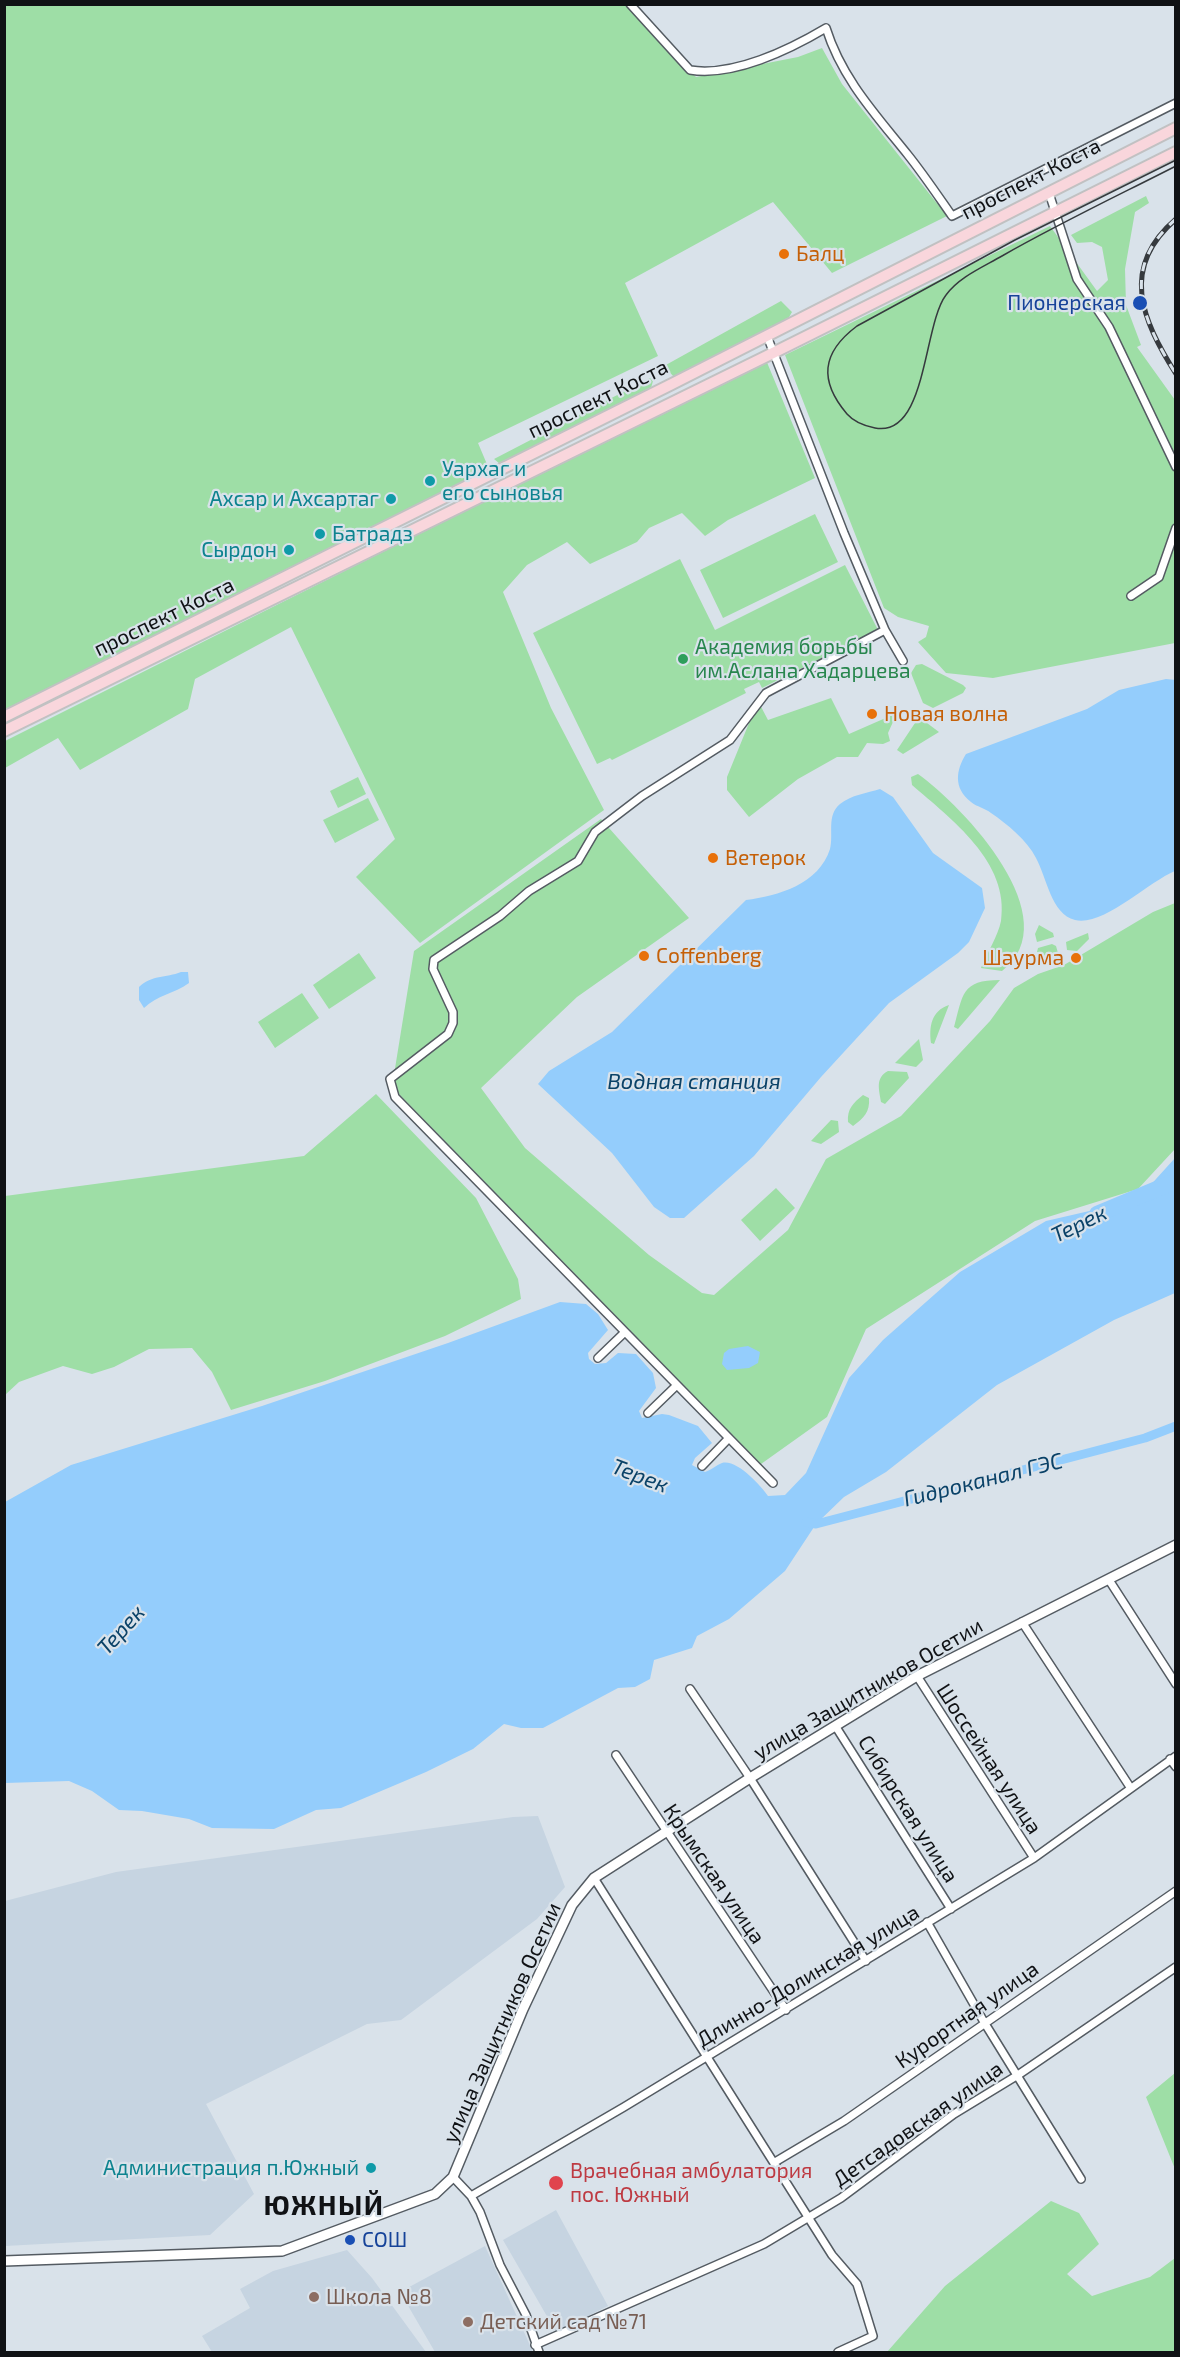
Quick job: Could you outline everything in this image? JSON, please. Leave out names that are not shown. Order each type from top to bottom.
[{"type":"main road","name":"проспект Коста","points":[[4,717],[1176,129]]},
{"type":"main road","name":"проспект Коста","points":[[4,732],[1176,152]]},
{"type":"street","points":[[630,4],[690,70],[708,73],[778,54],[826,28],[835,56],[862,99],[910,157],[952,216],[1176,103]]},
{"type":"street","points":[[1049,193],[1057,211],[1077,279],[1109,327],[1176,467]]},
{"type":"street","points":[[767,336],[885,630],[903,661]]},
{"type":"street","points":[[1131,596],[1159,577],[1176,528]]},
{"type":"street","points":[[773,1483],[395,1097],[390,1079],[448,1034],[453,1023],[453,1012],[433,969],[434,960],[500,916],[529,891],[578,861],[595,832],[642,796],[730,740],[766,693],[885,630]]},
{"type":"street","points":[[598,1358],[625,1332]]},
{"type":"street","points":[[648,1413],[677,1385]]},
{"type":"street","points":[[702,1466],[729,1438]]},
{"type":"street","name":"улица Защитников Осетии","points":[[4,2261],[282,2251],[435,2194],[453,2177],[523,2009],[572,1905],[594,1878],[750,1778],[917,1677],[1176,1545]]},
{"type":"street","points":[[1109,1580],[1176,1684]]},
{"type":"street","points":[[1022,1622],[1130,1787]]},
{"type":"street","name":"Шоссейная улица","points":[[917,1677],[1034,1858]]},
{"type":"street","points":[[690,1689],[750,1778],[866,1961]]},
{"type":"street","name":"Сибирская улица","points":[[836,1727],[951,1909]]},
{"type":"street","name":"Крымская улица","points":[[616,1755],[786,2010]]},
{"type":"street","points":[[1173,1758],[1176,1767]]},
{"type":"street","name":"Длинно-Долинская улица","points":[[471,2196],[786,2010],[1034,1858],[1173,1758]]},
{"type":"street","points":[[594,1878],[832,2255],[857,2284],[873,2336],[838,2352]]},
{"type":"street","name":"Курортная улица","points":[[775,2162],[844,2121],[1176,1890]]},
{"type":"street","points":[[927,1922],[984,2022],[1081,2179]]},
{"type":"street","name":"Детсадовская улица","points":[[537,2349],[764,2244],[841,2198],[954,2114],[1018,2075],[1176,1967]]},
{"type":"street","points":[[453,2177],[471,2196],[480,2212],[500,2265],[526,2315],[537,2349]]},
{"type":"shaded area","points":[[538,1816],[565,1887],[537,1919],[401,2020],[367,2024],[206,2104],[254,2194],[210,2235],[5,2246],[5,1901],[116,1872],[513,1817]]},
{"type":"shaded area","name":"Детский сад №71","points":[[556,2210],[608,2306],[556,2332],[503,2240]]},
{"type":"shaded area","name":"Детский сад №71","points":[[485,2246],[533,2352],[435,2352],[400,2292]]},
{"type":"shaded area","name":"Школа №8","points":[[347,2250],[372,2278],[426,2352],[212,2352],[202,2336],[250,2308],[240,2289],[273,2271]]},
{"type":"green space","points":[[5,5],[626,5],[696,77],[798,57],[822,48],[842,84],[947,216],[832,273],[773,202],[625,283],[658,356],[478,443],[489,469],[207,614],[5,713]]},
{"type":"green space","points":[[1146,196],[1149,203],[1135,212],[1125,269],[1126,305],[1141,345],[1137,347],[1175,400],[1175,643],[993,678],[946,673],[918,642],[926,637],[929,626],[898,617],[884,608],[785,355],[1050,226],[1097,291],[1108,280],[1102,247],[1092,242],[1077,243],[1071,235]]},
{"type":"green space","points":[[781,301],[792,312],[788,319],[674,377],[664,366]]},
{"type":"green space","points":[[766,360],[815,478],[728,520],[705,536],[682,513],[649,528],[637,542],[590,564],[567,542],[527,565],[503,592],[551,708],[604,810],[420,943],[356,877],[395,839],[291,627],[195,679],[188,709],[80,770],[58,738],[5,768],[5,741]]},
{"type":"green space","points":[[650,378],[653,381],[651,388],[500,464],[494,459]]},
{"type":"green space","points":[[815,514],[838,562],[723,618],[700,570]]},
{"type":"green space","name":"Академия борьбы им.Аслана Хадарцева","points":[[680,559],[715,630],[845,565],[878,630],[762,688],[759,682],[744,689],[746,693],[612,760],[610,758],[597,764],[533,633]]},
{"type":"green space","points":[[922,664],[963,685],[966,688],[963,693],[933,708],[923,703],[911,673],[916,665]]},
{"type":"green space","points":[[831,698],[849,734],[897,713],[888,733],[890,741],[883,744],[867,743],[858,757],[837,757],[798,779],[749,817],[727,790],[727,777],[758,701],[768,720]]},
{"type":"green space","points":[[919,717],[939,732],[903,754],[897,750]]},
{"type":"green space","points":[[918,774],[960,811],[983,837],[1003,865],[1017,895],[1024,923],[1020,949],[1002,971],[981,968],[1000,927],[1001,900],[996,880],[987,861],[960,827],[912,785],[911,777]]},
{"type":"green space","points":[[358,777],[366,794],[338,808],[330,791]]},
{"type":"green space","points":[[368,798],[379,820],[335,843],[323,820]]},
{"type":"green space","points":[[601,819],[689,918],[577,997],[481,1088],[525,1148],[649,1255],[702,1293],[714,1295],[788,1230],[826,1159],[901,1116],[990,1021],[1014,988],[1038,974],[1064,965],[1153,912],[1175,903],[1175,1149],[1138,1189],[1035,1221],[866,1329],[827,1417],[761,1464],[392,1087],[414,951]]},
{"type":"green space","points":[[1039,925],[1053,933],[1054,937],[1037,942],[1035,934]]},
{"type":"green space","points":[[1088,933],[1089,939],[1077,951],[1067,950],[1066,942]]},
{"type":"green space","points":[[1052,944],[1056,946],[1060,960],[1055,965],[1037,952],[1038,948]]},
{"type":"green space","points":[[359,953],[376,978],[329,1009],[313,985]]},
{"type":"green space","points":[[1000,980],[958,1029],[954,1027],[966,991],[978,983]]},
{"type":"green space","points":[[302,993],[319,1018],[275,1048],[258,1022]]},
{"type":"green space","points":[[949,1005],[934,1044],[931,1043],[932,1020],[938,1011]]},
{"type":"green space","points":[[919,1039],[923,1060],[916,1067],[895,1063]]},
{"type":"green space","points":[[888,1071],[907,1072],[909,1078],[885,1104],[881,1102],[879,1084],[881,1077]]},
{"type":"green space","points":[[376,1094],[476,1198],[518,1279],[521,1299],[445,1336],[325,1381],[231,1410],[212,1372],[192,1348],[149,1349],[114,1367],[92,1374],[63,1366],[19,1382],[5,1395],[5,1196],[304,1156]]},
{"type":"green space","points":[[863,1095],[869,1098],[867,1111],[853,1126],[848,1122],[849,1113]]},
{"type":"green space","points":[[831,1120],[838,1121],[839,1132],[821,1144],[811,1141]]},
{"type":"green space","points":[[776,1188],[795,1208],[760,1241],[741,1220]]},
{"type":"green space","points":[[1175,2073],[1175,2169],[1146,2097]]},
{"type":"green space","points":[[1051,2201],[1079,2213],[1099,2244],[1067,2274],[1092,2296],[1150,2277],[1175,2258],[1175,2352],[887,2352],[945,2286]]},
{"type":"water","points":[[1166,679],[1176,680],[1175,871],[1099,917],[1075,920],[1060,911],[1036,858],[1022,839],[997,817],[965,797],[958,779],[960,766],[966,754],[1087,709],[1119,690]]},
{"type":"water","name":"Водная станция","points":[[880,789],[893,797],[933,853],[982,888],[985,908],[969,942],[958,953],[889,1003],[821,1077],[754,1156],[684,1218],[670,1218],[654,1207],[612,1153],[538,1084],[549,1071],[612,1032],[746,900],[784,891],[796,886],[817,871],[825,861],[830,849],[832,820],[836,809],[849,798]]},
{"type":"water","points":[[188,972],[189,983],[154,1000],[144,1008],[139,1000],[139,987],[154,979]]},
{"type":"water","points":[[1175,1158],[1175,1293],[1114,1320],[997,1385],[886,1472],[844,1497],[816,1524],[785,1571],[729,1619],[697,1636],[692,1648],[654,1660],[650,1679],[635,1687],[618,1688],[543,1728],[521,1728],[504,1724],[473,1749],[426,1772],[341,1808],[316,1810],[274,1829],[212,1828],[189,1819],[142,1811],[119,1810],[92,1791],[69,1781],[5,1783],[5,1502],[71,1465],[262,1406],[448,1343],[560,1302],[586,1304],[598,1314],[608,1330],[588,1353],[589,1359],[595,1364],[606,1363],[618,1353],[636,1354],[653,1373],[656,1388],[639,1411],[642,1418],[669,1415],[698,1426],[712,1443],[695,1458],[692,1465],[705,1472],[722,1463],[735,1465],[748,1474],[768,1496],[785,1495],[806,1473],[849,1378],[883,1340],[960,1272],[1046,1221],[1137,1200]]},
{"type":"water","points":[[748,1346],[760,1352],[758,1363],[749,1368],[727,1370],[722,1364],[724,1353],[729,1349]]},
{"type":"waterway","name":"Терек","points":[[1097,1214],[1176,1181]]},
{"type":"waterway","name":"Гидроканал ГЭС","points":[[806,1522],[816,1524],[1145,1438],[1176,1426]]},
{"type":"tram line","points":[[1176,160],[1015,240],[857,326],[836,346],[828,368],[828,379],[838,402],[850,417],[860,423],[875,428],[892,426],[905,416],[914,398],[938,310],[951,289],[979,268],[1176,166]]},
{"type":"railway","points":[[1176,219],[1158,238],[1147,256],[1142,275],[1142,295],[1146,314],[1176,374]]},
{"type":"place","name":"Балц","points":[[784,254]]},
{"type":"place","name":"Пионерская","points":[[1140,303]]},
{"type":"place","name":"Уархаг и его сыновья","points":[[430,481]]},
{"type":"place","name":"Ахсар и Ахсартаг","points":[[391,499]]},
{"type":"place","name":"Батрадз","points":[[320,534]]},
{"type":"place","name":"Сырдон","points":[[289,550]]},
{"type":"place","name":"Академия борьбы им.Аслана Хадарцева","points":[[683,659]]},
{"type":"place","name":"Новая волна","points":[[872,714]]},
{"type":"place","name":"Ветерок","points":[[713,858]]},
{"type":"place","name":"Coffenberg","points":[[644,956]]},
{"type":"place","name":"Шаурма","points":[[1076,958]]},
{"type":"place","name":"Администрация п.Южный","points":[[371,2168]]},
{"type":"place","name":"Врачебная амбулатория пос. Южный","points":[[556,2183]]},
{"type":"place","name":"СОШ","points":[[350,2240]]},
{"type":"place","name":"Школа №8","points":[[314,2297]]},
{"type":"place","name":"Детский сад №71","points":[[468,2322]]},
{"type":"district","name":"ЮЖНЫЙ","points":[[324,2206]]}]
